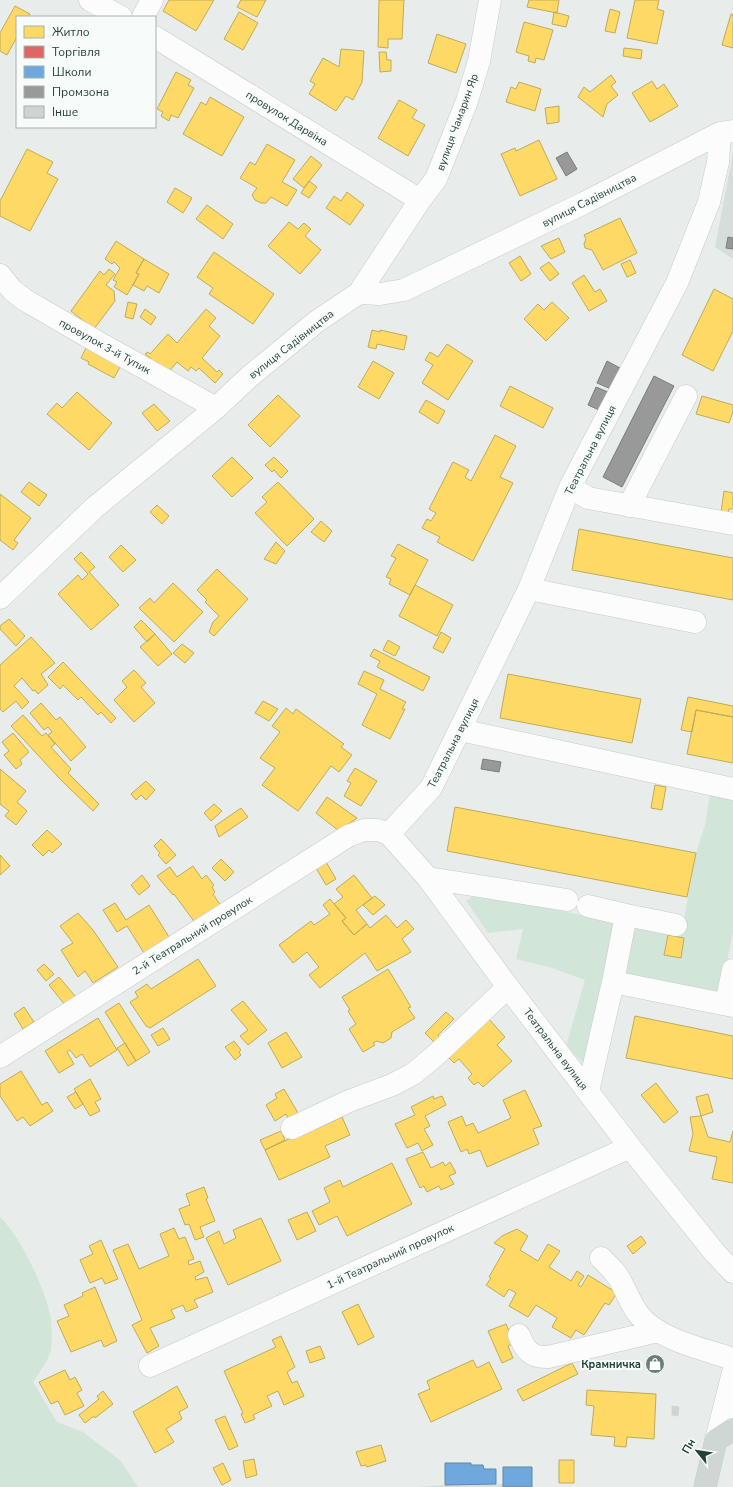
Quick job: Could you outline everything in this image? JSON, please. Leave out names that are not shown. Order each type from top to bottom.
[{"type":"main road","points":[[705,1487],[724,1434]]},
{"type":"street","points":[[90,0],[119,16]]},
{"type":"street","points":[[144,16],[152,0]]},
{"type":"street","name":"вулиця Чамарин Яр","points":[[359,293],[420,200],[436,179],[467,101],[479,61],[490,0]]},
{"type":"street","name":"провулок Дарвіна","points":[[156,38],[420,200]]},
{"type":"street","name":"вулиця Садівництва","points":[[0,598],[94,508],[216,408],[249,377],[316,322],[359,293],[380,294],[404,290],[727,132]]},
{"type":"street","name":"Театральна вулиця","points":[[727,132],[718,162],[709,202],[672,294],[570,486],[529,589],[431,788],[389,834],[428,878],[508,987],[630,1147],[733,1272]]},
{"type":"street","name":"провулок 3-й Тупик","points":[[0,275],[12,290],[24,300],[216,408]]},
{"type":"street","points":[[629,506],[686,396]]},
{"type":"street","points":[[570,486],[588,498],[733,524]]},
{"type":"street","points":[[529,589],[695,622]]},
{"type":"street","points":[[460,730],[733,789]]},
{"type":"street","name":"2-й Театральний провулок","points":[[0,1057],[348,836],[364,830],[378,830],[389,834]]},
{"type":"street","points":[[428,878],[567,900]]},
{"type":"street","points":[[588,906],[676,925]]},
{"type":"street","points":[[588,1091],[626,915]]},
{"type":"street","points":[[612,982],[730,1005],[733,970]]},
{"type":"street","points":[[292,1128],[349,1101],[392,1085],[413,1074],[436,1055],[508,987]]},
{"type":"street","name":"1-й Театральний провулок","points":[[150,1366],[630,1147]]},
{"type":"street","points":[[601,1258],[615,1273],[622,1283],[639,1316],[648,1324],[658,1331],[677,1340],[733,1359]]},
{"type":"street","points":[[519,1335],[527,1350],[531,1354],[539,1357],[548,1357],[658,1331]]},
{"type":"street","points":[[724,1434],[733,1373]]},
{"type":"shaded area","points":[[733,153],[733,259],[715,247]]},
{"type":"shaded area","points":[[503,1484],[503,1487],[417,1487],[445,1485]]},
{"type":"green space","points":[[710,794],[733,798],[733,932],[720,997],[619,978],[629,921],[682,930],[696,853],[705,825]]},
{"type":"green space","points":[[477,893],[619,923],[583,1063],[566,1046],[585,980],[549,967],[516,959],[523,929],[488,933],[466,901]]},
{"type":"green space","points":[[0,1217],[16,1237],[30,1262],[47,1302],[51,1317],[52,1332],[50,1354],[46,1363],[33,1382],[57,1422],[83,1432],[121,1461],[138,1487],[0,1487]]},
{"type":"building: Житло","points":[[169,0],[214,0],[196,31],[163,11]]},
{"type":"building: Житло","points":[[241,0],[266,0],[257,17],[237,7]]},
{"type":"building: Житло","points":[[379,0],[404,0],[402,39],[388,39],[388,48],[378,47]]},
{"type":"building: Житло","points":[[529,0],[559,0],[557,13],[527,7]]},
{"type":"building: Житло","points":[[635,0],[659,0],[657,9],[664,11],[657,44],[627,38]]},
{"type":"building: Житло","points":[[15,6],[30,14],[29,16],[16,16],[16,39],[7,55],[0,51],[0,33]]},
{"type":"building: Житло","points":[[610,9],[620,12],[615,33],[605,31]]},
{"type":"building: Житло","points":[[239,12],[258,23],[243,50],[224,39]]},
{"type":"building: Житло","points":[[554,12],[569,16],[566,27],[552,24]]},
{"type":"building: Житло","points":[[731,14],[733,14],[733,48],[722,45]]},
{"type":"building: Житло","points":[[524,22],[553,30],[544,60],[536,58],[535,63],[528,61],[529,56],[516,52]]},
{"type":"building: Житло","points":[[437,34],[466,44],[456,73],[428,63]]},
{"type":"building: Житло","points":[[624,48],[642,50],[641,59],[623,56]]},
{"type":"building: Житло","points":[[341,49],[364,51],[362,82],[353,100],[346,96],[336,111],[309,94],[315,84],[310,81],[323,58],[339,67]]},
{"type":"building: Житло","points":[[379,52],[386,52],[387,60],[391,60],[391,71],[380,72]]},
{"type":"building: Житло","points":[[176,72],[191,80],[188,85],[194,88],[178,118],[171,115],[169,121],[161,116],[163,112],[157,109]]},
{"type":"building: Житло","points":[[611,75],[616,82],[611,86],[618,95],[607,104],[603,117],[578,97],[584,87],[590,92]]},
{"type":"building: Житло","points":[[652,81],[657,89],[664,84],[678,106],[650,122],[632,93]]},
{"type":"building: Житло","points":[[519,82],[541,89],[535,111],[506,102],[511,87],[516,89]]},
{"type":"building: Житло","points":[[210,97],[244,117],[222,156],[183,134],[201,102],[206,105]]},
{"type":"building: Житло","points":[[399,100],[417,110],[412,118],[425,125],[408,156],[378,138]]},
{"type":"building: Житло","points":[[559,106],[559,122],[547,124],[545,108]]},
{"type":"building: Житло","points":[[539,140],[557,179],[520,196],[501,154],[515,148],[516,151]]},
{"type":"building: Житло","points":[[267,144],[295,160],[282,182],[297,190],[287,206],[271,197],[266,203],[261,203],[255,200],[252,195],[257,188],[240,178],[250,162],[255,165]]},
{"type":"building: Житло","points":[[27,149],[53,162],[47,173],[58,179],[30,231],[0,216],[0,201]]},
{"type":"building: Житло","points":[[311,156],[322,165],[304,188],[293,179]]},
{"type":"building: Житло","points":[[309,181],[317,187],[309,198],[301,193]]},
{"type":"building: Житло","points":[[175,188],[192,198],[183,213],[167,202]]},
{"type":"building: Житло","points":[[347,192],[364,205],[350,225],[326,208],[334,196],[341,201]]},
{"type":"building: Житло","points":[[207,205],[233,224],[223,239],[196,219]]},
{"type":"building: Житло","points":[[620,218],[637,253],[603,270],[592,250],[585,248],[584,244],[586,239],[584,235]]},
{"type":"building: Житло","points":[[289,222],[298,229],[304,223],[311,229],[305,236],[321,250],[300,274],[268,246]]},
{"type":"building: Житло","points":[[559,238],[565,252],[551,259],[541,246]]},
{"type":"building: Житло","points":[[116,241],[144,259],[136,273],[139,274],[127,295],[114,287],[117,282],[113,280],[120,268],[114,262],[112,264],[105,259]]},
{"type":"building: Житло","points":[[214,252],[274,294],[253,324],[209,294],[213,288],[197,277]]},
{"type":"building: Житло","points":[[520,256],[531,274],[521,281],[509,263]]},
{"type":"building: Житло","points":[[144,259],[169,274],[159,293],[147,286],[144,291],[133,285],[139,274],[136,273]]},
{"type":"building: Житло","points":[[630,260],[636,273],[627,277],[621,264]]},
{"type":"building: Житло","points":[[549,262],[559,274],[550,281],[540,268]]},
{"type":"building: Житло","points":[[109,269],[115,274],[106,285],[114,291],[115,301],[94,329],[71,311],[100,271],[104,275]]},
{"type":"building: Житло","points":[[584,275],[595,292],[600,289],[607,301],[589,311],[572,283]]},
{"type":"building: Житло","points":[[714,289],[733,299],[733,331],[713,371],[682,355]]},
{"type":"building: Житло","points":[[128,302],[137,304],[133,319],[125,317]]},
{"type":"building: Житло","points":[[552,302],[569,318],[546,341],[524,319],[538,304],[544,310]]},
{"type":"building: Житло","points":[[145,309],[156,317],[151,325],[140,317]]},
{"type":"building: Житло","points":[[206,309],[216,318],[209,326],[220,336],[202,358],[217,372],[219,370],[223,374],[215,383],[199,368],[196,371],[191,367],[188,371],[177,362],[168,373],[145,354],[148,352],[150,354],[168,334],[177,343]]},
{"type":"building: Житло","points":[[372,330],[380,332],[380,330],[407,336],[404,350],[377,344],[376,349],[368,347]]},
{"type":"building: Житло","points":[[447,344],[473,361],[448,400],[422,383],[433,365],[425,360],[430,352],[438,357]]},
{"type":"building: Житло","points":[[86,348],[121,365],[114,378],[88,364],[89,362],[81,358]]},
{"type":"building: Житло","points":[[373,361],[394,373],[379,399],[358,387]]},
{"type":"building: Житло","points":[[510,386],[553,408],[543,428],[500,406]]},
{"type":"building: Житло","points":[[77,392],[112,423],[89,450],[47,414],[57,403],[62,408]]},
{"type":"building: Житло","points":[[278,395],[300,416],[270,447],[248,425]]},
{"type":"building: Житло","points":[[702,396],[733,405],[733,412],[729,423],[696,414]]},
{"type":"building: Житло","points":[[426,400],[445,411],[438,424],[419,412]]},
{"type":"building: Житло","points":[[154,404],[170,421],[157,431],[142,413]]},
{"type":"building: Житло","points":[[495,435],[516,446],[500,477],[513,483],[473,561],[437,542],[440,537],[422,528],[427,519],[431,521],[436,513],[429,509],[453,462],[469,470],[465,477],[471,481]]},
{"type":"building: Житло","points":[[232,457],[253,478],[232,497],[212,476]]},
{"type":"building: Житло","points":[[274,457],[288,471],[281,478],[274,470],[272,472],[265,465]]},
{"type":"building: Житло","points":[[29,482],[47,495],[39,506],[21,492]]},
{"type":"building: Житло","points":[[278,482],[314,519],[287,546],[255,513],[267,502],[262,497]]},
{"type":"building: Житло","points":[[724,491],[733,493],[733,509],[729,509],[728,513],[721,512]]},
{"type":"building: Житло","points":[[0,494],[31,518],[14,540],[18,543],[13,550],[0,540]]},
{"type":"building: Житло","points":[[157,505],[169,516],[162,524],[150,512]]},
{"type":"building: Житло","points":[[321,521],[332,531],[324,542],[311,532]]},
{"type":"building: Житло","points":[[579,529],[733,558],[733,600],[572,570]]},
{"type":"building: Житло","points":[[276,542],[285,551],[276,564],[264,559]]},
{"type":"building: Житло","points":[[398,544],[428,560],[410,595],[389,584],[391,579],[386,577],[396,558],[391,556]]},
{"type":"building: Житло","points":[[121,545],[136,560],[123,572],[109,557]]},
{"type":"building: Житло","points":[[81,552],[95,567],[89,572],[119,605],[91,630],[58,594],[78,575],[82,580],[88,574],[74,559]]},
{"type":"building: Житло","points":[[217,569],[248,599],[214,636],[209,632],[213,622],[219,616],[205,602],[207,600],[197,590]]},
{"type":"building: Житло","points":[[173,583],[203,612],[174,642],[139,608],[150,598],[154,603]]},
{"type":"building: Житло","points":[[415,585],[453,605],[437,636],[399,616]]},
{"type":"building: Житло","points":[[9,619],[25,636],[16,646],[0,629],[0,626]]},
{"type":"building: Житло","points":[[141,620],[155,634],[147,642],[134,627]]},
{"type":"building: Житло","points":[[441,632],[451,638],[443,653],[433,648]]},
{"type":"building: Житло","points":[[155,634],[172,654],[158,666],[140,647]]},
{"type":"building: Житло","points":[[31,637],[55,663],[41,674],[48,685],[38,694],[35,690],[33,691],[22,678],[14,686],[29,702],[22,709],[16,701],[3,712],[0,709],[0,665]]},
{"type":"building: Житло","points":[[388,640],[400,647],[395,656],[383,650]]},
{"type":"building: Житло","points":[[182,644],[194,653],[185,663],[173,653]]},
{"type":"building: Житло","points":[[374,649],[430,677],[423,691],[377,667],[380,661],[370,656]]},
{"type":"building: Житло","points":[[63,662],[116,718],[111,723],[101,712],[98,715],[81,697],[78,700],[63,685],[60,689],[48,677]]},
{"type":"building: Житло","points":[[134,670],[146,683],[141,687],[155,703],[134,722],[114,700],[127,687],[122,681]]},
{"type":"building: Житло","points":[[364,671],[384,680],[380,689],[406,702],[402,709],[405,709],[390,739],[362,725],[377,694],[358,684]]},
{"type":"building: Житло","points":[[508,674],[641,699],[632,743],[500,718]]},
{"type":"building: Житло","points":[[688,697],[733,706],[733,717],[696,710],[692,732],[681,730]]},
{"type":"building: Житло","points":[[263,701],[278,709],[269,721],[255,713]]},
{"type":"building: Житло","points":[[41,703],[56,720],[60,717],[86,747],[71,761],[48,735],[52,732],[48,727],[44,730],[30,713]]},
{"type":"building: Житло","points":[[286,708],[293,714],[296,709],[344,744],[341,747],[352,755],[339,772],[331,766],[298,811],[262,785],[275,768],[260,758],[280,732],[272,726]]},
{"type":"building: Житло","points":[[696,710],[733,717],[733,763],[687,754]]},
{"type":"building: Житло","points":[[23,715],[42,736],[46,733],[55,744],[51,747],[71,769],[68,773],[99,804],[93,811],[61,780],[11,726]]},
{"type":"building: Житло","points":[[13,733],[29,752],[20,760],[22,764],[16,769],[4,755],[9,751],[2,742]]},
{"type":"building: Житло","points":[[355,768],[377,781],[361,806],[344,796],[351,783],[347,781]]},
{"type":"building: Житло","points":[[0,769],[26,791],[17,802],[27,811],[16,825],[5,816],[9,811],[0,804]]},
{"type":"building: Житло","points":[[146,781],[155,790],[146,800],[141,795],[136,800],[131,794]]},
{"type":"building: Житло","points":[[655,785],[666,787],[662,810],[651,808]]},
{"type":"building: Житло","points":[[327,797],[357,818],[339,831],[316,813]]},
{"type":"building: Житло","points":[[214,804],[222,811],[211,821],[204,813]]},
{"type":"building: Житло","points":[[455,807],[696,853],[687,897],[447,851]]},
{"type":"building: Житло","points":[[241,808],[248,817],[219,837],[215,826]]},
{"type":"building: Житло","points":[[47,830],[62,844],[52,853],[49,850],[43,856],[32,845]]},
{"type":"building: Житло","points":[[161,839],[176,855],[166,864],[158,855],[160,853],[154,846]]},
{"type":"building: Житло","points":[[0,855],[10,866],[0,875]]},
{"type":"building: Житло","points":[[221,859],[234,872],[225,881],[212,868]]},
{"type":"building: Житло","points":[[326,862],[336,879],[326,885],[316,868]]},
{"type":"building: Житло","points":[[193,866],[202,879],[206,875],[214,885],[212,887],[215,892],[213,894],[221,906],[196,924],[174,894],[173,895],[157,876],[170,867],[177,877]]},
{"type":"building: Житло","points":[[142,875],[150,886],[139,895],[131,885]]},
{"type":"building: Житло","points":[[354,875],[372,898],[356,910],[367,924],[354,935],[342,921],[346,918],[334,904],[343,897],[336,889]]},
{"type":"building: Житло","points":[[375,896],[385,905],[373,915],[363,905]]},
{"type":"building: Житло","points":[[330,899],[346,918],[342,921],[354,935],[367,924],[370,928],[386,915],[397,928],[406,920],[414,929],[402,939],[411,952],[377,971],[365,953],[320,988],[309,975],[319,967],[307,952],[293,963],[279,945],[311,921],[314,925],[330,914],[323,905]]},
{"type":"building: Житло","points":[[115,903],[126,920],[149,905],[169,937],[144,953],[127,926],[117,932],[103,910]]},
{"type":"building: Житло","points":[[78,913],[93,930],[118,967],[93,983],[85,971],[78,977],[61,950],[73,943],[60,926]]},
{"type":"building: Житло","points":[[668,935],[684,938],[681,958],[664,955]]},
{"type":"building: Житло","points":[[198,959],[216,986],[150,1028],[146,1026],[130,1002],[138,997],[135,992],[147,984],[151,989]]},
{"type":"building: Житло","points":[[44,964],[54,974],[46,981],[37,970]]},
{"type":"building: Житло","points":[[388,969],[411,1007],[408,1008],[415,1018],[392,1032],[391,1038],[383,1043],[377,1041],[373,1043],[375,1045],[363,1052],[349,1029],[356,1024],[342,997]]},
{"type":"building: Житло","points":[[59,977],[75,996],[65,1005],[49,985]]},
{"type":"building: Житло","points":[[243,1001],[267,1030],[248,1045],[240,1036],[248,1030],[231,1010]]},
{"type":"building: Житло","points":[[119,1003],[150,1052],[136,1061],[105,1012]]},
{"type":"building: Житло","points":[[24,1007],[34,1022],[23,1029],[14,1014]]},
{"type":"building: Житло","points":[[446,1012],[454,1019],[438,1035],[444,1041],[438,1046],[425,1033]]},
{"type":"building: Житло","points":[[635,1016],[733,1036],[733,1079],[626,1058]]},
{"type":"building: Житло","points":[[487,1017],[505,1037],[497,1045],[512,1061],[483,1087],[478,1082],[474,1085],[468,1078],[472,1074],[459,1059],[454,1063],[446,1055]]},
{"type":"building: Житло","points":[[98,1018],[117,1050],[90,1067],[82,1054],[76,1058],[70,1050],[67,1052],[74,1064],[59,1073],[45,1051]]},
{"type":"building: Житло","points":[[163,1028],[170,1039],[158,1046],[151,1035]]},
{"type":"building: Житло","points":[[286,1032],[302,1057],[282,1068],[268,1043]]},
{"type":"building: Житло","points":[[234,1041],[241,1050],[239,1052],[241,1055],[235,1060],[225,1047]]},
{"type":"building: Житло","points":[[125,1043],[136,1061],[128,1066],[117,1048]]},
{"type":"building: Житло","points":[[21,1071],[42,1105],[47,1102],[53,1111],[30,1126],[23,1117],[17,1121],[0,1096],[0,1084]]},
{"type":"building: Житло","points":[[90,1079],[101,1099],[95,1102],[100,1111],[90,1116],[74,1089]]},
{"type":"building: Житло","points":[[656,1083],[678,1112],[664,1123],[641,1095]]},
{"type":"building: Житло","points":[[284,1089],[298,1113],[288,1118],[286,1114],[275,1121],[266,1105],[277,1098],[275,1094]]},
{"type":"building: Житло","points":[[525,1090],[542,1126],[533,1129],[539,1144],[487,1167],[480,1150],[469,1154],[467,1149],[461,1152],[448,1122],[462,1116],[466,1126],[473,1123],[478,1133],[511,1118],[503,1100]]},
{"type":"building: Житло","points":[[76,1092],[83,1104],[75,1109],[67,1097]]},
{"type":"building: Житло","points":[[708,1094],[713,1112],[701,1116],[696,1097]]},
{"type":"building: Житло","points":[[433,1096],[434,1099],[442,1096],[446,1105],[425,1116],[430,1126],[424,1129],[433,1145],[422,1151],[418,1143],[407,1148],[395,1124],[415,1115],[411,1107]]},
{"type":"building: Житло","points":[[701,1116],[708,1137],[730,1142],[733,1131],[733,1183],[712,1179],[717,1157],[689,1151],[693,1134],[690,1117]]},
{"type":"building: Житло","points":[[342,1117],[350,1135],[325,1146],[330,1157],[279,1180],[265,1150],[315,1127],[316,1129]]},
{"type":"building: Житло","points":[[281,1131],[285,1140],[265,1150],[260,1140]]},
{"type":"building: Житло","points":[[423,1152],[431,1168],[443,1162],[445,1166],[450,1162],[456,1173],[449,1176],[454,1184],[441,1190],[439,1186],[427,1192],[424,1186],[420,1188],[406,1159]]},
{"type":"building: Житло","points":[[392,1163],[412,1204],[347,1236],[337,1216],[319,1225],[312,1211],[330,1202],[324,1188],[340,1180],[343,1187]]},
{"type":"building: Житло","points":[[204,1187],[208,1198],[206,1199],[215,1221],[200,1227],[204,1237],[195,1240],[189,1224],[185,1225],[179,1209],[190,1205],[186,1194]]},
{"type":"building: Житло","points":[[307,1212],[316,1231],[297,1240],[288,1220]]},
{"type":"building: Житло","points":[[261,1218],[281,1261],[228,1285],[206,1238],[219,1231],[224,1244],[236,1238],[233,1230]]},
{"type":"building: Житло","points":[[174,1228],[179,1239],[185,1237],[194,1259],[188,1261],[189,1265],[200,1261],[204,1272],[195,1277],[196,1280],[207,1277],[213,1292],[194,1300],[198,1307],[186,1312],[183,1305],[171,1310],[175,1318],[150,1328],[159,1346],[147,1353],[132,1325],[142,1320],[113,1250],[128,1244],[139,1269],[169,1256],[160,1234]]},
{"type":"building: Житло","points":[[517,1229],[528,1236],[520,1250],[538,1261],[548,1244],[560,1251],[549,1267],[571,1281],[577,1271],[584,1276],[578,1285],[581,1287],[588,1275],[617,1293],[609,1305],[605,1303],[584,1335],[576,1330],[571,1338],[552,1327],[557,1318],[536,1305],[528,1317],[509,1306],[516,1293],[509,1289],[504,1297],[486,1285],[505,1249],[494,1243],[502,1236]]},
{"type":"building: Житло","points":[[641,1236],[646,1243],[633,1254],[627,1246]]},
{"type":"building: Житло","points":[[101,1240],[118,1279],[105,1284],[102,1278],[90,1283],[80,1260],[93,1254],[89,1246]]},
{"type":"building: Житло","points":[[95,1287],[117,1341],[104,1347],[101,1340],[71,1352],[57,1321],[69,1316],[64,1305],[83,1296],[82,1293]]},
{"type":"building: Житло","points":[[358,1304],[374,1337],[358,1345],[342,1312]]},
{"type":"building: Житло","points":[[506,1324],[514,1343],[508,1346],[513,1358],[502,1363],[488,1331]]},
{"type":"building: Житло","points":[[281,1336],[295,1367],[287,1372],[292,1383],[297,1381],[304,1396],[284,1405],[278,1391],[267,1396],[272,1406],[253,1415],[255,1419],[245,1423],[241,1414],[243,1413],[224,1371],[276,1347],[272,1340]]},
{"type":"building: Житло","points":[[320,1346],[325,1358],[310,1363],[306,1351]]},
{"type":"building: Житло","points":[[473,1360],[477,1368],[489,1362],[502,1389],[431,1422],[418,1394],[430,1389],[427,1381]]},
{"type":"building: Житло","points":[[572,1363],[578,1374],[523,1401],[517,1390]]},
{"type":"building: Житло","points":[[65,1370],[70,1380],[75,1377],[82,1390],[77,1393],[84,1406],[65,1415],[58,1401],[51,1404],[39,1382]]},
{"type":"building: Житло","points":[[177,1386],[188,1407],[179,1412],[182,1419],[166,1429],[174,1442],[155,1453],[133,1412]]},
{"type":"building: Житло","points":[[587,1390],[656,1394],[654,1439],[627,1437],[626,1447],[614,1446],[615,1437],[591,1435],[594,1406],[586,1405]]},
{"type":"building: Житло","points":[[103,1391],[113,1404],[95,1418],[94,1416],[85,1423],[79,1415],[99,1399],[97,1396]]},
{"type":"building: Житло","points":[[225,1416],[238,1446],[229,1450],[215,1420]]},
{"type":"building: Житло","points":[[381,1445],[386,1461],[367,1467],[366,1465],[361,1466],[356,1452]]},
{"type":"building: Житло","points":[[254,1459],[257,1475],[246,1478],[243,1461]]},
{"type":"building: Житло","points":[[559,1460],[574,1460],[574,1483],[559,1483]]},
{"type":"building: Житло","points":[[223,1463],[231,1480],[222,1485],[213,1468]]},
{"type":"building: Торгівля","name":"Крамничка","points":[[654,1355],[662,1359],[656,1373],[648,1369]]},
{"type":"building: Школи","points":[[445,1463],[471,1463],[471,1465],[483,1465],[484,1469],[496,1469],[496,1484],[445,1485]]},
{"type":"building: Школи","points":[[503,1467],[532,1467],[532,1487],[503,1487]]},
{"type":"building: Промзона","points":[[567,152],[577,169],[566,176],[556,158]]},
{"type":"building: Промзона","points":[[728,237],[733,238],[733,249],[726,248]]},
{"type":"building: Промзона","points":[[607,361],[620,368],[611,389],[597,383]]},
{"type":"building: Промзона","points":[[654,376],[674,386],[622,487],[603,477]]},
{"type":"building: Промзона","points":[[596,387],[608,392],[599,410],[588,405]]},
{"type":"building: Промзона","points":[[483,759],[501,762],[499,772],[481,769]]},
{"type":"building: Інше","points":[[672,1406],[679,1407],[678,1416],[672,1415]]},
{"type":"place","name":"Крамничка","points":[[655,1364]]}]
